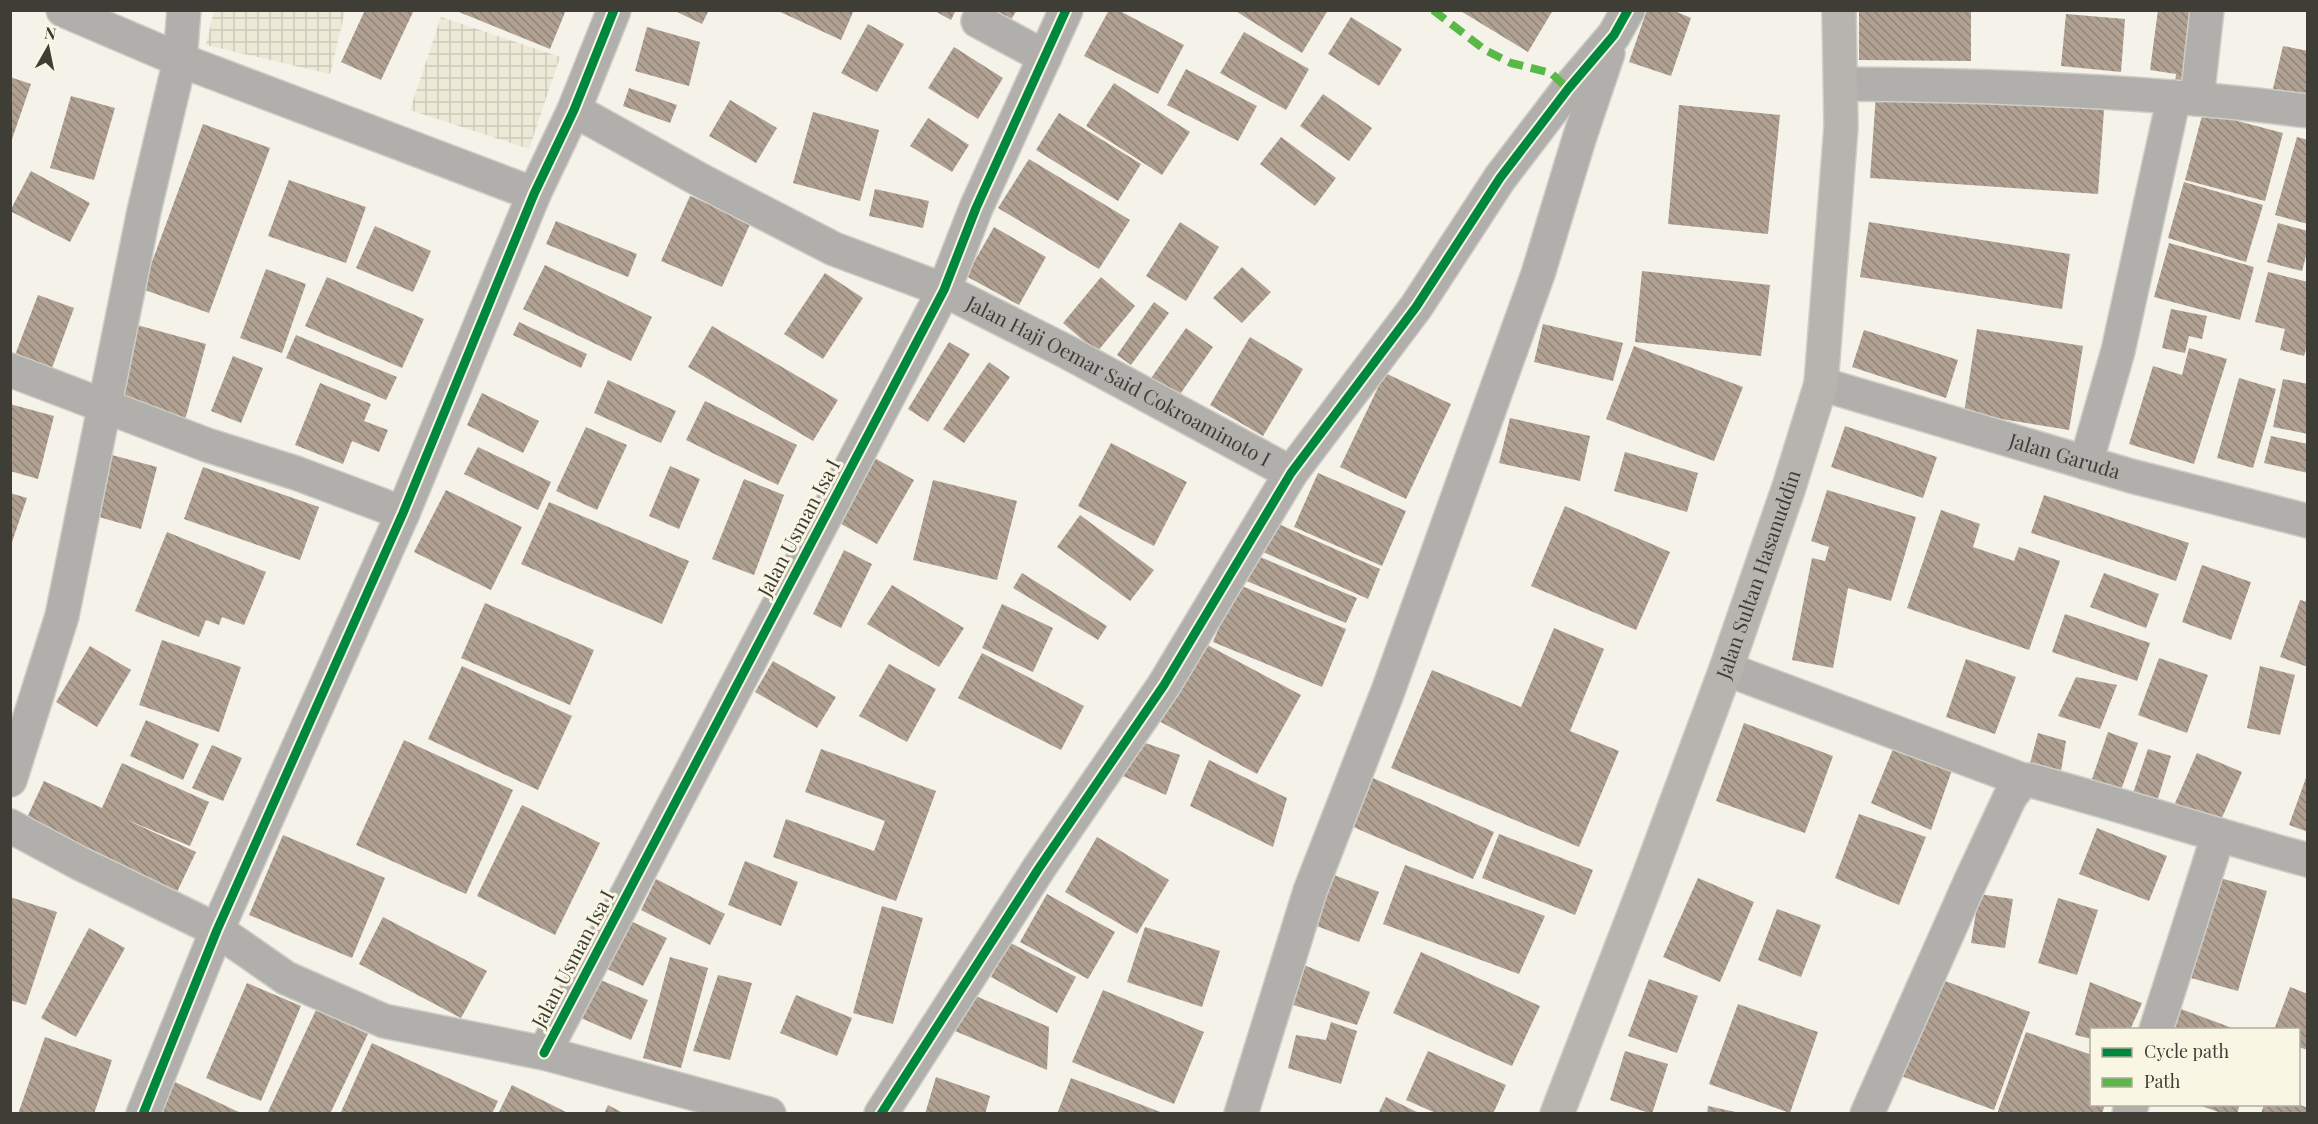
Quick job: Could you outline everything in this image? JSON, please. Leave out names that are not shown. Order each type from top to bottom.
[{"type":"highway","name":"Jalan Sultan Hasanuddin","points":[[1557,1113],[1726,669],[1785,498],[1821,384],[1841,127],[1839,10]]},
{"type":"street","points":[[63,10],[180,60],[534,194]]},
{"type":"street","points":[[10,780],[62,616],[144,211],[180,60],[184,10]]},
{"type":"street","points":[[143,1113],[217,930],[403,513],[534,194],[574,110],[614,10]]},
{"type":"street","name":"Jalan Usman Isa I","points":[[544,1053],[944,290],[976,208],[1066,10]]},
{"type":"street","points":[[2086,462],[2186,98],[2207,10]]},
{"type":"street","points":[[978,21],[1045,57]]},
{"type":"street","points":[[881,1113],[1039,868],[1164,685],[1291,473],[1416,307],[1500,178],[1621,23]]},
{"type":"street","points":[[1241,1113],[1310,891],[1388,691],[1530,296],[1579,139],[1621,23]]},
{"type":"street","points":[[1841,84],[1995,87],[2186,98],[2307,111]]},
{"type":"street","name":"Jalan Haji Oemar Said Cokroaminoto I","points":[[574,110],[702,181],[834,249],[944,290],[1067,352],[1291,473]]},
{"type":"street","points":[[10,370],[207,445],[296,473],[403,513]]},
{"type":"street","name":"Jalan Garuda","points":[[1821,384],[2086,462],[2307,520]]},
{"type":"street","points":[[1726,669],[2023,780],[2107,801],[2218,836],[2307,860]]},
{"type":"street","points":[[1867,1113],[1972,878],[2010,798],[2023,780]]},
{"type":"street","points":[[10,826],[79,863],[217,930],[286,978],[384,1021],[544,1053],[769,1113]]},
{"type":"street","points":[[2156,1028],[2218,836]]},
{"type":"shaded area","points":[[214,11],[345,11],[330,74],[206,45]]},
{"type":"shaded area","points":[[441,17],[560,57],[529,149],[410,110]]},
{"type":"building","points":[[365,10],[414,10],[381,80],[341,62]]},
{"type":"building","points":[[454,10],[566,10],[550,49]]},
{"type":"building","points":[[673,10],[709,10],[702,24]]},
{"type":"building","points":[[776,10],[854,10],[841,40]]},
{"type":"building","points":[[933,10],[956,10],[951,20]]},
{"type":"building","points":[[982,10],[1017,10],[1007,26]]},
{"type":"building","points":[[1109,10],[1118,10],[1184,45],[1158,94],[1084,56]]},
{"type":"building","points":[[1234,10],[1328,10],[1302,53]]},
{"type":"building","points":[[1459,10],[1553,10],[1528,52]]},
{"type":"building","points":[[1647,10],[1672,10],[1691,18],[1671,76],[1629,62]]},
{"type":"building","points":[[1859,10],[1971,10],[1971,61],[1859,60]]},
{"type":"building","points":[[2158,10],[2200,10],[2189,85],[2175,84],[2176,74],[2150,70]]},
{"type":"building","points":[[2066,14],[2125,19],[2121,72],[2061,66]]},
{"type":"building","points":[[1351,17],[1402,49],[1379,86],[1328,54]]},
{"type":"building","points":[[868,24],[904,44],[877,92],[841,73]]},
{"type":"building","points":[[647,27],[700,42],[689,86],[635,71]]},
{"type":"building","points":[[1244,32],[1309,69],[1286,110],[1220,73]]},
{"type":"building","points":[[2283,46],[2308,51],[2308,101],[2272,93]]},
{"type":"building","points":[[954,47],[1003,78],[978,119],[928,88]]},
{"type":"building","points":[[1186,69],[1257,106],[1238,141],[1167,105]]},
{"type":"building","points":[[10,77],[31,84],[11,142],[10,142]]},
{"type":"building","points":[[1114,83],[1190,132],[1162,175],[1086,126]]},
{"type":"building","points":[[629,88],[677,105],[670,123],[623,106]]},
{"type":"building","points":[[1323,94],[1372,128],[1349,161],[1300,126]]},
{"type":"building","points":[[1876,94],[2104,110],[2098,194],[1870,178]]},
{"type":"building","points":[[71,96],[115,108],[94,180],[50,168]]},
{"type":"building","points":[[730,100],[777,128],[756,163],[709,136]]},
{"type":"building","points":[[1679,105],[1780,115],[1768,234],[1668,224]]},
{"type":"building","points":[[813,112],[879,130],[860,201],[793,183]]},
{"type":"building","points":[[2203,112],[2283,133],[2265,201],[2185,180]]},
{"type":"building","points":[[1059,113],[1141,164],[1118,201],[1036,150]]},
{"type":"building","points":[[928,118],[969,145],[952,172],[910,146]]},
{"type":"building","points":[[203,124],[270,148],[209,313],[142,289]]},
{"type":"building","points":[[1281,137],[1336,178],[1315,206],[1260,164]]},
{"type":"building","points":[[2297,137],[2308,140],[2308,224],[2275,215]]},
{"type":"building","points":[[1029,159],[1130,220],[1099,269],[998,208]]},
{"type":"building","points":[[31,171],[90,203],[70,242],[10,211]]},
{"type":"building","points":[[289,180],[366,207],[346,263],[268,236]]},
{"type":"building","points":[[2184,182],[2263,205],[2246,262],[2168,238]]},
{"type":"building","points":[[875,189],[929,201],[923,228],[869,216]]},
{"type":"building","points":[[690,196],[751,222],[722,287],[661,261]]},
{"type":"building","points":[[556,221],[637,254],[628,277],[546,244]]},
{"type":"building","points":[[1180,222],[1219,247],[1186,301],[1146,276]]},
{"type":"building","points":[[1869,222],[2070,254],[2062,309],[1860,277]]},
{"type":"building","points":[[2278,223],[2308,231],[2308,249],[2302,271],[2267,262]]},
{"type":"building","points":[[375,226],[431,251],[413,292],[356,268]]},
{"type":"building","points":[[994,227],[1046,257],[1019,305],[966,276]]},
{"type":"building","points":[[2169,243],[2254,267],[2240,320],[2154,297]]},
{"type":"building","points":[[545,265],[652,317],[631,361],[523,309]]},
{"type":"building","points":[[1242,267],[1271,292],[1242,323],[1213,298]]},
{"type":"building","points":[[266,269],[306,284],[282,353],[240,338]]},
{"type":"building","points":[[1642,271],[1770,285],[1761,356],[1635,342]]},
{"type":"building","points":[[2268,272],[2308,282],[2308,342],[2304,356],[2280,350],[2285,329],[2255,322]]},
{"type":"building","points":[[825,273],[863,298],[823,359],[784,334]]},
{"type":"building","points":[[327,277],[424,319],[402,368],[305,326]]},
{"type":"building","points":[[1101,277],[1135,306],[1097,352],[1063,323]]},
{"type":"building","points":[[38,295],[74,308],[52,368],[15,355]]},
{"type":"building","points":[[1154,302],[1169,313],[1131,365],[1117,355]]},
{"type":"building","points":[[2171,309],[2207,316],[2202,339],[2189,336],[2185,353],[2162,348]]},
{"type":"building","points":[[519,322],[587,354],[581,368],[513,335]]},
{"type":"building","points":[[1543,324],[1623,343],[1613,381],[1534,362]]},
{"type":"building","points":[[137,325],[206,344],[185,420],[116,400]]},
{"type":"building","points":[[712,326],[838,400],[813,441],[688,367]]},
{"type":"building","points":[[1186,328],[1213,347],[1176,400],[1149,381]]},
{"type":"building","points":[[1977,329],[2083,346],[2069,430],[1964,413]]},
{"type":"building","points":[[1864,330],[1958,360],[1946,398],[1852,367]]},
{"type":"building","points":[[296,335],[397,377],[386,400],[286,358]]},
{"type":"building","points":[[1250,337],[1303,369],[1263,436],[1210,405]]},
{"type":"building","points":[[949,342],[970,354],[928,422],[908,409]]},
{"type":"building","points":[[1634,346],[1743,387],[1714,461],[1606,419]]},
{"type":"building","points":[[2189,348],[2227,359],[2194,464],[2129,444],[2153,366],[2182,375]]},
{"type":"building","points":[[233,356],[263,368],[241,423],[211,411]]},
{"type":"building","points":[[989,362],[1010,377],[964,443],[943,429]]},
{"type":"building","points":[[1385,373],[1451,404],[1406,499],[1340,467]]},
{"type":"building","points":[[2239,378],[2276,389],[2253,468],[2217,458]]},
{"type":"building","points":[[2283,379],[2308,384],[2308,434],[2273,427]]},
{"type":"building","points":[[608,380],[676,411],[661,443],[594,413]]},
{"type":"building","points":[[320,383],[371,404],[364,421],[388,430],[379,452],[352,441],[343,464],[295,445]]},
{"type":"building","points":[[482,393],[539,421],[523,453],[467,425]]},
{"type":"building","points":[[705,401],[797,445],[778,485],[686,440]]},
{"type":"building","points":[[10,404],[54,416],[38,479],[10,471]]},
{"type":"building","points":[[1510,418],[1590,436],[1580,481],[1499,463]]},
{"type":"building","points":[[1845,426],[1937,457],[1923,498],[1831,467]]},
{"type":"building","points":[[586,427],[627,445],[597,510],[556,491]]},
{"type":"building","points":[[2271,436],[2308,444],[2308,473],[2264,463]]},
{"type":"building","points":[[1111,443],[1187,482],[1154,546],[1078,506]]},
{"type":"building","points":[[478,447],[551,482],[538,510],[464,474]]},
{"type":"building","points":[[1625,452],[1698,473],[1687,512],[1614,491]]},
{"type":"building","points":[[108,454],[157,467],[141,529],[92,515]]},
{"type":"building","points":[[871,456],[914,480],[877,544],[834,520]]},
{"type":"building","points":[[670,466],[700,479],[679,529],[649,516]]},
{"type":"building","points":[[203,467],[319,507],[300,560],[184,519]]},
{"type":"building","points":[[1318,473],[1406,511],[1382,566],[1294,527]]},
{"type":"building","points":[[744,479],[784,495],[754,575],[712,559]]},
{"type":"building","points":[[933,480],[1017,501],[997,580],[913,560]]},
{"type":"building","points":[[446,490],[522,527],[491,590],[414,552]]},
{"type":"building","points":[[1827,490],[1916,517],[1891,601],[1848,588],[1833,668],[1792,660],[1812,558],[1825,561],[1829,547],[1811,541]]},
{"type":"building","points":[[10,493],[27,498],[11,545],[10,545]]},
{"type":"building","points":[[2044,495],[2189,543],[2176,581],[2031,533]]},
{"type":"building","points":[[549,502],[689,561],[662,624],[521,564]]},
{"type":"building","points":[[1565,506],[1670,552],[1636,630],[1531,586]]},
{"type":"building","points":[[1941,510],[1980,524],[1973,547],[2014,561],[2019,547],[2060,561],[2029,650],[1907,608]]},
{"type":"building","points":[[1080,515],[1154,570],[1130,601],[1057,547]]},
{"type":"building","points":[[1274,522],[1380,569],[1368,599],[1261,551]]},
{"type":"building","points":[[167,532],[266,572],[244,625],[222,617],[219,625],[206,620],[199,637],[135,611]]},
{"type":"building","points":[[844,550],[872,564],[841,628],[813,614]]},
{"type":"building","points":[[1253,554],[1357,598],[1346,623],[1242,579]]},
{"type":"building","points":[[2202,565],[2251,582],[2231,640],[2182,622]]},
{"type":"building","points":[[1022,573],[1107,626],[1098,640],[1013,588]]},
{"type":"building","points":[[2104,573],[2159,594],[2146,628],[2090,607]]},
{"type":"building","points":[[1237,584],[1346,629],[1322,687],[1213,642]]},
{"type":"building","points":[[892,585],[964,628],[939,667],[867,624]]},
{"type":"building","points":[[2300,600],[2308,602],[2308,667],[2280,657]]},
{"type":"building","points":[[485,603],[594,650],[570,705],[461,658]]},
{"type":"building","points":[[1002,604],[1053,628],[1033,672],[982,648]]},
{"type":"building","points":[[2065,614],[2150,643],[2137,681],[2052,652]]},
{"type":"building","points":[[1554,628],[1604,649],[1570,731],[1619,751],[1579,847],[1391,768],[1432,670],[1521,707]]},
{"type":"building","points":[[162,640],[241,667],[219,732],[139,705]]},
{"type":"building","points":[[1200,641],[1301,695],[1257,774],[1157,720]]},
{"type":"building","points":[[90,646],[131,670],[97,727],[56,702]]},
{"type":"building","points":[[982,653],[1084,706],[1061,750],[958,698]]},
{"type":"building","points":[[2159,658],[2208,675],[2187,733],[2138,715]]},
{"type":"building","points":[[1966,659],[2016,677],[1995,734],[1946,717]]},
{"type":"building","points":[[773,661],[836,697],[817,728],[755,692]]},
{"type":"building","points":[[889,664],[936,689],[907,742],[859,716]]},
{"type":"building","points":[[462,666],[572,716],[538,790],[428,739]]},
{"type":"building","points":[[2260,666],[2295,675],[2280,735],[2247,728]]},
{"type":"building","points":[[2076,677],[2117,685],[2100,729],[2058,716]]},
{"type":"building","points":[[146,720],[199,744],[183,780],[130,756]]},
{"type":"building","points":[[1744,723],[1833,756],[1805,833],[1716,801]]},
{"type":"building","points":[[2108,732],[2138,743],[2121,790],[2092,779]]},
{"type":"building","points":[[2038,733],[2066,741],[2060,777],[2028,771]]},
{"type":"building","points":[[1134,739],[1180,755],[1166,795],[1116,773]]},
{"type":"building","points":[[404,740],[513,790],[466,894],[356,845]]},
{"type":"building","points":[[212,745],[242,758],[223,801],[192,788]]},
{"type":"building","points":[[821,749],[936,791],[896,901],[773,857],[786,819],[874,851],[885,821],[805,792]]},
{"type":"building","points":[[1893,749],[1952,770],[1931,830],[1871,803]]},
{"type":"building","points":[[2148,749],[2171,756],[2155,808],[2130,802]]},
{"type":"building","points":[[2197,753],[2242,772],[2217,829],[2172,810]]},
{"type":"building","points":[[1209,760],[1287,798],[1273,847],[1190,806]]},
{"type":"building","points":[[122,763],[209,802],[190,846],[125,819],[196,852],[176,894],[24,824],[44,781],[102,808]]},
{"type":"building","points":[[2308,775],[2308,832],[2289,825]]},
{"type":"building","points":[[1373,778],[1494,832],[1473,879],[1351,826]]},
{"type":"building","points":[[522,805],[600,843],[555,935],[477,896]]},
{"type":"building","points":[[1859,814],[1926,837],[1899,905],[1835,878]]},
{"type":"building","points":[[2097,828],[2167,856],[2149,901],[2079,874]]},
{"type":"building","points":[[1499,834],[1593,870],[1575,915],[1482,878]]},
{"type":"building","points":[[283,835],[385,878],[352,958],[249,915]]},
{"type":"building","points":[[1097,837],[1169,880],[1137,934],[1065,892]]},
{"type":"building","points":[[745,861],[798,882],[781,926],[728,905]]},
{"type":"building","points":[[1405,865],[1545,916],[1519,974],[1383,924]]},
{"type":"building","points":[[1334,875],[1379,892],[1359,942],[1314,925]]},
{"type":"building","points":[[1698,878],[1754,902],[1720,982],[1663,957]]},
{"type":"building","points":[[2220,878],[2267,891],[2238,991],[2191,978]]},
{"type":"building","points":[[656,879],[725,914],[710,945],[641,910]]},
{"type":"building","points":[[1047,894],[1115,932],[1088,979],[1020,942]]},
{"type":"building","points":[[1979,894],[2013,899],[2005,948],[1971,943]]},
{"type":"building","points":[[10,897],[57,912],[26,1005],[10,1000]]},
{"type":"building","points":[[2058,898],[2098,910],[2077,975],[2038,963]]},
{"type":"building","points":[[882,906],[923,918],[893,1024],[853,1013]]},
{"type":"building","points":[[1777,909],[1821,925],[1801,977],[1758,960]]},
{"type":"building","points":[[383,917],[487,971],[461,1018],[359,964]]},
{"type":"building","points":[[622,917],[667,938],[643,986],[599,965]]},
{"type":"building","points":[[1145,927],[1220,951],[1202,1007],[1127,982]]},
{"type":"building","points":[[89,928],[125,948],[76,1037],[41,1018]]},
{"type":"building","points":[[1009,942],[1076,977],[1057,1013],[991,977]]},
{"type":"building","points":[[1421,952],[1540,1006],[1512,1066],[1393,1013]]},
{"type":"building","points":[[670,957],[708,968],[681,1068],[643,1058]]},
{"type":"building","points":[[1304,965],[1370,992],[1357,1025],[1290,1004]]},
{"type":"building","points":[[718,975],[752,983],[730,1060],[693,1051]]},
{"type":"building","points":[[591,976],[648,1000],[631,1040],[574,1015]]},
{"type":"building","points":[[1937,978],[2030,1012],[1994,1110],[1901,1076]]},
{"type":"building","points":[[1649,979],[1698,996],[1677,1053],[1628,1036]]},
{"type":"building","points":[[2090,982],[2142,1003],[2131,1028],[2090,1028],[2090,1039],[2075,1035]]},
{"type":"building","points":[[247,983],[301,1006],[261,1101],[206,1078]]},
{"type":"building","points":[[2290,987],[2308,994],[2308,1050],[2300,1048],[2300,1028],[2275,1028]]},
{"type":"building","points":[[1103,990],[1204,1032],[1174,1104],[1072,1062]]},
{"type":"building","points":[[971,994],[1049,1027],[1047,1070],[955,1031]]},
{"type":"building","points":[[796,995],[852,1018],[837,1056],[780,1033]]},
{"type":"building","points":[[1738,1004],[1818,1032],[1790,1113],[1709,1084]]},
{"type":"building","points":[[2181,1009],[2232,1028],[2175,1028]]},
{"type":"building","points":[[316,1010],[368,1034],[330,1114],[267,1114]]},
{"type":"building","points":[[1331,1022],[1357,1031],[1341,1084],[1288,1068],[1296,1035],[1326,1040]]},
{"type":"building","points":[[2026,1032],[2090,1054],[2090,1106],[2104,1106],[2102,1114],[1997,1114]]},
{"type":"building","points":[[45,1037],[112,1060],[94,1114],[18,1114]]},
{"type":"building","points":[[372,1043],[498,1101],[492,1114],[340,1114]]},
{"type":"building","points":[[1428,1051],[1506,1085],[1493,1114],[1438,1114],[1406,1100]]},
{"type":"building","points":[[1625,1051],[1668,1064],[1652,1114],[1610,1100]]},
{"type":"building","points":[[936,1077],[990,1096],[985,1114],[925,1114]]},
{"type":"building","points":[[1071,1078],[1163,1113],[1163,1114],[1057,1114]]},
{"type":"building","points":[[175,1082],[243,1114],[160,1114]]},
{"type":"building","points":[[512,1085],[570,1114],[498,1114]]},
{"type":"building","points":[[1386,1097],[1421,1114],[1378,1114]]},
{"type":"building","points":[[608,1105],[625,1114],[604,1114]]},
{"type":"building","points":[[2300,1105],[2308,1108],[2308,1114],[2261,1114],[2263,1106]]},
{"type":"building","points":[[1708,1106],[1740,1113],[1740,1114],[1707,1114]]},
{"type":"building","points":[[2202,1106],[2239,1106],[2237,1114],[2224,1114]]},
{"type":"marked path","points":[[1433,10],[1485,50],[1511,63],[1551,73],[1568,89]]},
{"type":"cycle path","points":[[143,1114],[217,930],[403,513],[534,194],[574,110],[614,10]]},
{"type":"cycle path","points":[[544,1053],[944,290],[976,208],[1066,10]]},
{"type":"cycle path","points":[[881,1114],[1039,868],[1164,685],[1291,473],[1416,307],[1500,178],[1568,89],[1614,35],[1628,10]]}]
